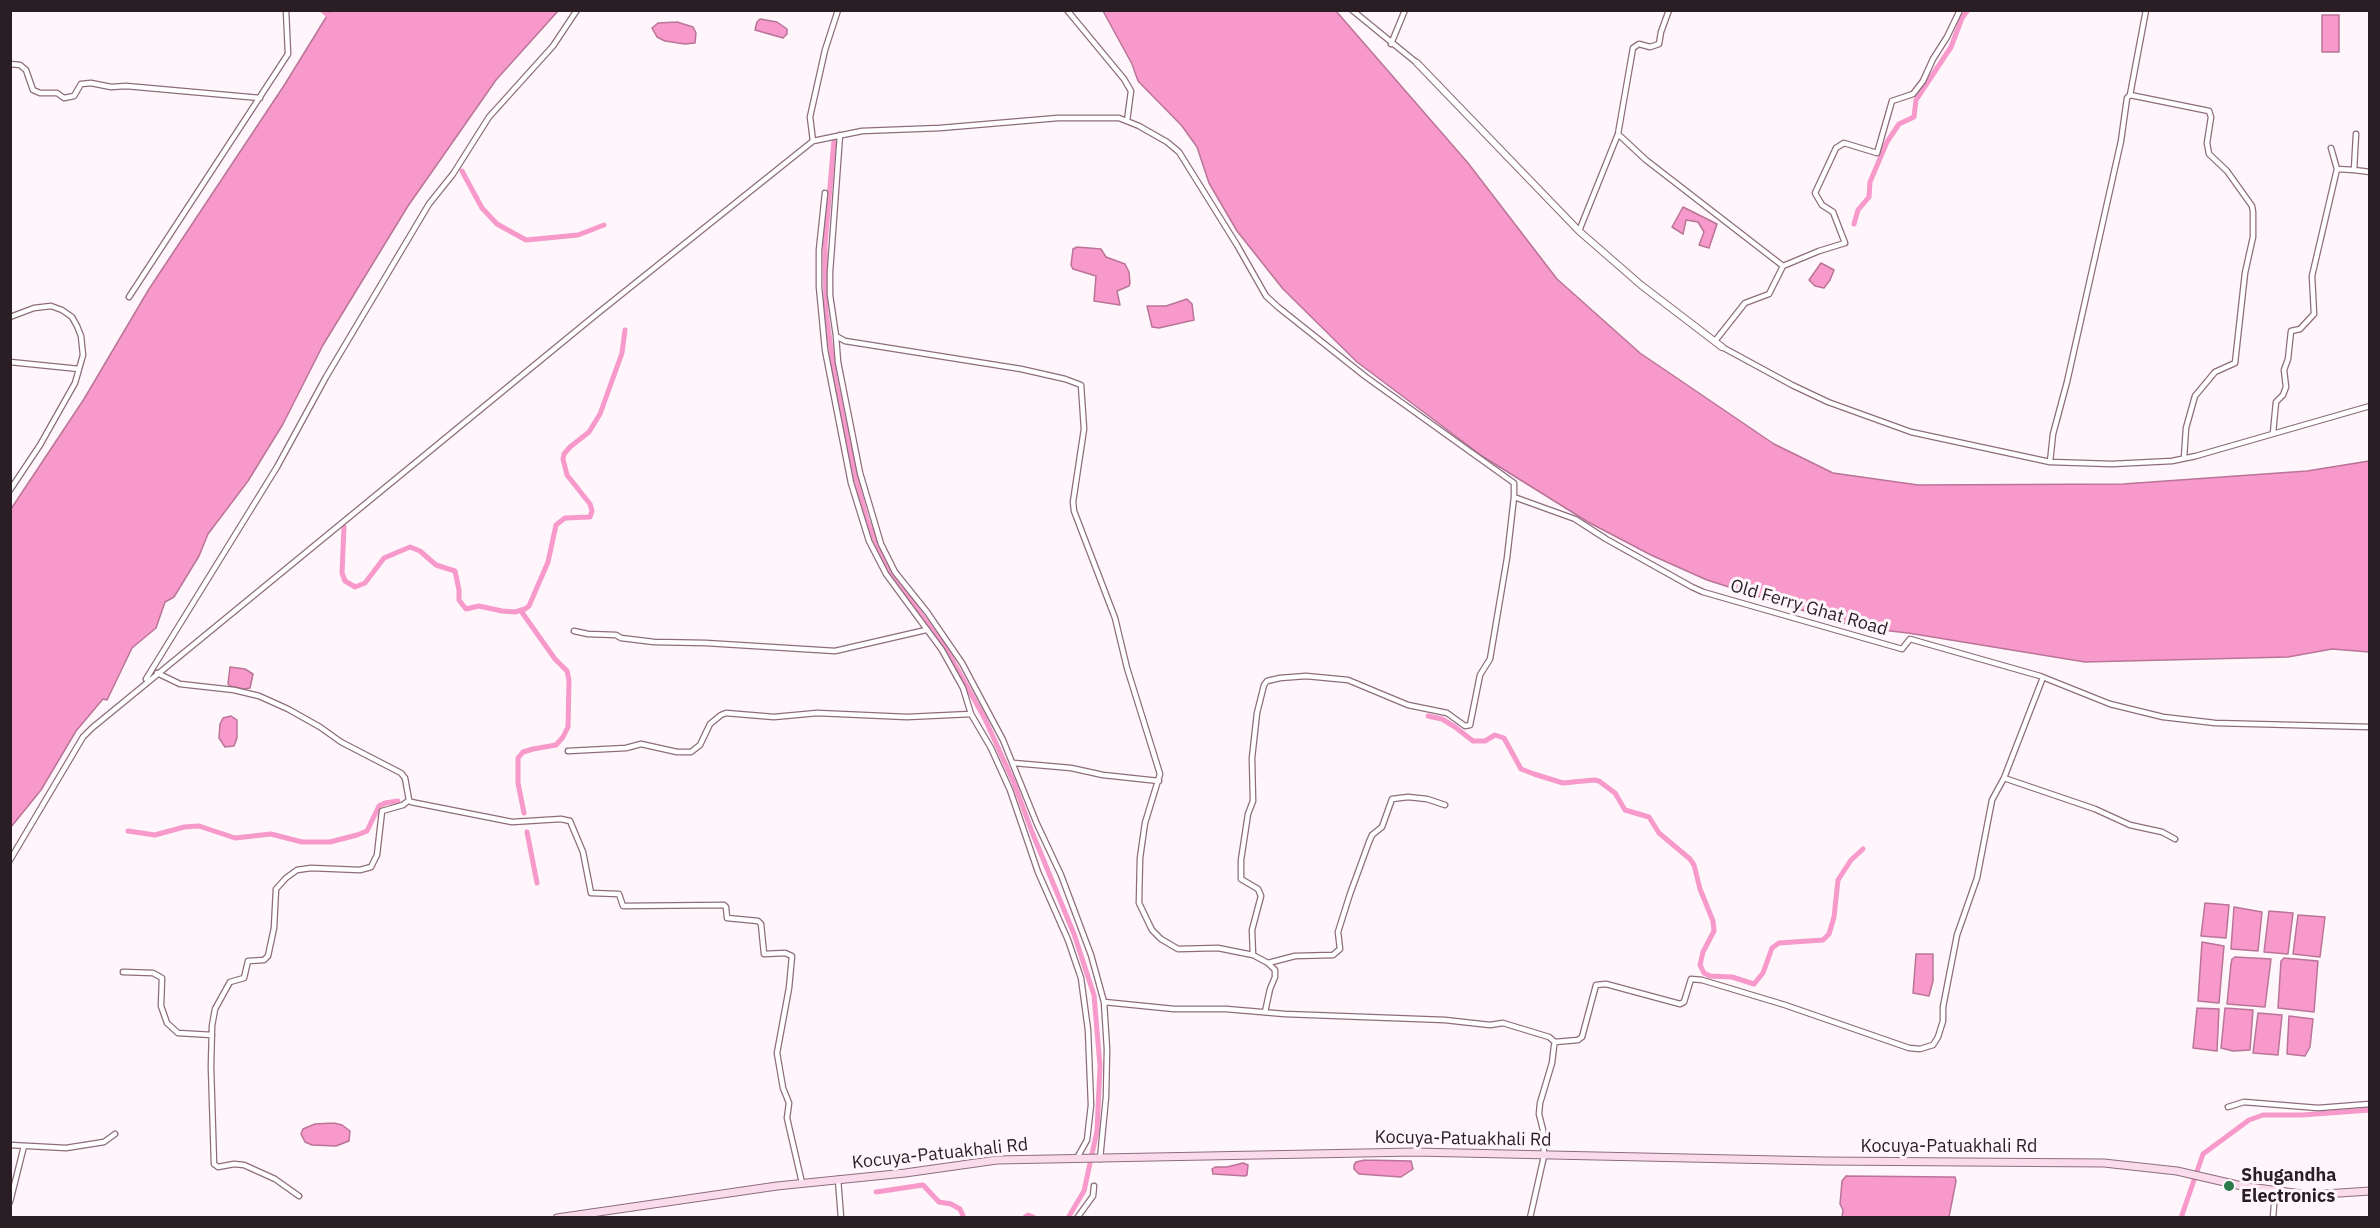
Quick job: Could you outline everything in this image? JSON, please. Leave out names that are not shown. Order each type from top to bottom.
[{"type":"main road","name":"Kocuya-Patuakhali Rd","points":[[557,1218],[802,1183],[997,1160],[1415,1152],[1544,1156],[2104,1163],[2189,1173],[2275,1191],[2309,1195],[2370,1191]]},
{"type":"street","points":[[129,297],[288,54],[286,10]]},
{"type":"street","points":[[143,684],[277,467],[416,222],[453,174],[489,117],[553,46],[577,10]]},
{"type":"street","points":[[813,141],[810,117],[825,50],[838,10]]},
{"type":"street","points":[[1067,10],[1124,79],[1131,91],[1127,121]]},
{"type":"street","points":[[1352,10],[1417,63],[1579,231],[1641,285],[1722,347],[1828,402],[1911,432],[2050,462],[2112,464],[2184,458],[2370,406]]},
{"type":"street","points":[[1391,44],[1405,10]]},
{"type":"street","points":[[1579,231],[1618,134],[1633,48],[1639,44],[1650,46],[1659,44],[1660,32],[1669,10]]},
{"type":"street","points":[[1714,341],[1745,303],[1769,294],[1783,266],[1845,243],[1833,212],[1822,205],[1815,193],[1836,148],[1844,143],[1877,153],[1892,101],[1913,94],[1923,81],[1960,10]]},
{"type":"street","points":[[2050,462],[2053,434],[2121,141],[2127,98],[2130,95],[2146,10]]},
{"type":"street","points":[[10,64],[20,65],[26,70],[33,90],[40,93],[57,93],[64,98],[75,96],[81,84],[91,83],[111,87],[126,86],[260,98]]},
{"type":"street","points":[[2130,95],[2209,111],[2211,117],[2207,143],[2209,154],[2222,165],[2252,206],[2253,212],[2253,237],[2245,273],[2235,363],[2215,372],[2195,396],[2186,428],[2184,458]]},
{"type":"street","points":[[10,860],[83,737],[143,684],[597,313],[813,141],[862,131],[1103,117],[1127,121],[1160,137],[1179,152],[1238,245],[1266,296],[1366,377],[1514,483],[1501,599],[1492,638],[1490,659],[1480,675],[1470,725],[1465,726],[1447,713],[1408,705],[1348,680],[1306,676],[1280,678],[1268,681],[1264,685],[1257,713],[1252,758],[1253,801],[1248,814],[1241,860],[1241,879],[1258,889],[1261,896],[1252,930],[1253,955]]},
{"type":"street","points":[[1618,134],[1646,160],[1783,266]]},
{"type":"street","points":[[2354,170],[2356,134]]},
{"type":"street","points":[[840,135],[830,295],[838,362],[860,473],[881,544],[895,572],[927,612],[962,663],[1014,763],[1085,937],[1104,1002],[1107,1065],[1098,1159]]},
{"type":"street","points":[[2273,433],[2276,402],[2283,395],[2286,387],[2284,367],[2288,359],[2291,331],[2300,329],[2314,314],[2312,276],[2337,169],[2331,148]]},
{"type":"street","points":[[2337,169],[2370,172]]},
{"type":"street","points":[[825,194],[819,250],[820,310],[834,404],[851,483],[875,557],[951,664],[965,692],[971,714],[991,748],[1010,790],[1038,872],[1068,940],[1081,978],[1088,1030],[1091,1105],[1087,1140],[1078,1159]]},
{"type":"street","points":[[10,317],[34,308],[51,306],[63,310],[72,317],[81,336],[83,355],[75,382],[40,445],[10,490]]},
{"type":"street","points":[[836,336],[845,341],[1021,369],[1081,385],[1084,429],[1073,502],[1074,511],[1115,618],[1127,668],[1160,774],[1149,802],[1145,823],[1138,882],[1139,903],[1152,930],[1161,939],[1178,949],[1218,948],[1253,955],[1268,963],[1275,970],[1275,977],[1265,1012]]},
{"type":"street","points":[[10,362],[79,369]]},
{"type":"street","name":"Old Ferry Ghat Road","points":[[1514,497],[1575,519],[1606,539],[1704,592],[1902,649],[1910,639],[2040,676],[2110,704],[2163,717],[2215,723],[2370,726]]},
{"type":"street","points":[[574,631],[654,642],[835,651],[926,630]]},
{"type":"street","points":[[157,673],[180,684],[234,690],[259,696],[288,710],[320,727],[341,742],[401,773],[405,778],[409,800]]},
{"type":"street","points":[[1104,1002],[1174,1009],[1503,1023],[1550,1037],[1556,1042],[1578,1040],[1582,1037],[1596,985],[1606,984],[1680,1004],[1684,1002],[1691,979],[1702,980],[1785,1005],[1909,1048],[1920,1049],[1933,1045],[1943,1021],[1943,1007],[1957,935],[1977,878],[1992,800],[2004,778],[2042,680]]},
{"type":"street","points":[[568,751],[626,748],[641,744],[691,753],[700,745],[710,724],[726,713],[774,717],[817,713],[907,717],[971,714]]},
{"type":"street","points":[[1014,763],[1061,767],[1159,781]]},
{"type":"street","points":[[2004,778],[2095,809],[2130,825],[2162,832],[2175,839]]},
{"type":"street","points":[[1268,963],[1295,956],[1333,955],[1340,950],[1338,932],[1352,887],[1372,835],[1382,827],[1392,799],[1408,797],[1427,799],[1445,805]]},
{"type":"street","points":[[299,1196],[275,1179],[244,1165],[215,1166],[212,1035],[215,1009],[230,982],[244,978],[248,961],[264,960],[268,956],[274,928],[276,890],[280,885],[297,870],[311,868],[360,870],[371,867],[377,855],[382,811],[403,805],[409,800]]},
{"type":"street","points":[[409,800],[467,815],[512,822],[561,819],[570,821],[583,852],[591,893],[619,894],[623,906],[724,905],[727,918],[758,921],[761,924],[764,954],[785,953],[792,956],[789,988],[777,1053],[783,1088],[789,1103],[787,1118],[802,1183]]},
{"type":"street","points":[[123,972],[153,973],[162,978],[162,1010],[167,1023],[178,1033],[212,1035]]},
{"type":"street","points":[[1530,1218],[1544,1156],[1543,1130],[1539,1114],[1556,1042]]},
{"type":"street","points":[[2228,1107],[2244,1102],[2309,1108],[2370,1104]]},
{"type":"street","points":[[10,1145],[66,1148],[104,1142],[115,1134]]},
{"type":"street","points":[[10,1202],[24,1146]]},
{"type":"street","points":[[838,1179],[841,1218]]},
{"type":"street","points":[[1077,1218],[1093,1196],[1094,1186]]},
{"type":"street","points":[[2273,1218],[2275,1191]]},
{"type":"shaded area","points":[[330,11],[558,11],[496,80],[408,206],[323,345],[283,424],[248,481],[208,534],[199,556],[174,597],[165,602],[156,628],[132,648],[107,700],[103,699],[76,731],[41,790],[11,827],[11,509],[84,399],[149,289],[285,84]]},
{"type":"shaded area","points":[[1103,11],[1336,11],[1468,163],[1557,279],[1640,353],[1774,444],[1833,473],[1918,485],[2123,484],[2307,471],[2369,461],[2369,652],[2332,649],[2288,657],[2085,662],[1908,633],[1855,627],[1707,580],[1651,555],[1588,522],[1482,456],[1357,362],[1283,289],[1237,231],[1209,183],[1197,147],[1182,126],[1138,81],[1132,64]]},
{"type":"shaded area","points":[[2322,15],[2339,15],[2339,52],[2322,52]]},
{"type":"shaded area","points":[[760,19],[777,22],[787,29],[787,34],[783,38],[755,30]]},
{"type":"shaded area","points":[[677,22],[693,27],[696,33],[695,43],[665,41],[657,37],[652,28],[658,23]]},
{"type":"shaded area","points":[[1683,207],[1717,224],[1709,248],[1699,245],[1704,232],[1698,222],[1686,220],[1683,234],[1672,227]]},
{"type":"shaded area","points":[[1077,247],[1101,249],[1106,257],[1125,264],[1129,272],[1130,283],[1129,286],[1117,291],[1120,305],[1094,301],[1096,276],[1073,269],[1071,265],[1073,249]]},
{"type":"shaded area","points":[[1821,263],[1834,270],[1824,288],[1815,286],[1809,280]]},
{"type":"shaded area","points":[[1187,299],[1192,304],[1194,320],[1159,328],[1152,327],[1147,306],[1166,306]]},
{"type":"shaded area","points":[[230,667],[245,669],[253,674],[250,688],[244,689],[228,684]]},
{"type":"shaded area","points":[[231,716],[237,720],[237,738],[234,746],[225,747],[219,738],[220,724],[223,718]]},
{"type":"shaded area","points":[[2205,903],[2229,905],[2226,938],[2201,936]]},
{"type":"shaded area","points":[[2234,907],[2262,912],[2258,951],[2231,949]]},
{"type":"shaded area","points":[[2269,911],[2293,913],[2288,954],[2264,952]]},
{"type":"shaded area","points":[[2298,915],[2325,917],[2320,957],[2293,954]]},
{"type":"shaded area","points":[[2202,942],[2224,946],[2219,1003],[2198,1001]]},
{"type":"shaded area","points":[[1916,954],[1933,954],[1933,981],[1929,996],[1913,993]]},
{"type":"shaded area","points":[[2235,957],[2271,959],[2265,1007],[2227,1004],[2231,964]]},
{"type":"shaded area","points":[[2284,958],[2318,961],[2314,1012],[2278,1008],[2281,961]]},
{"type":"shaded area","points":[[2197,1008],[2219,1009],[2217,1051],[2193,1048]]},
{"type":"shaded area","points":[[2225,1008],[2253,1010],[2250,1050],[2233,1051],[2221,1048]]},
{"type":"shaded area","points":[[2258,1013],[2282,1015],[2278,1055],[2253,1053]]},
{"type":"shaded area","points":[[2289,1016],[2313,1019],[2310,1047],[2305,1056],[2287,1054]]},
{"type":"shaded area","points":[[334,1123],[350,1131],[349,1141],[336,1146],[312,1145],[305,1142],[301,1134],[303,1129],[315,1124]]},
{"type":"shaded area","points":[[1365,1160],[1411,1161],[1413,1169],[1401,1177],[1359,1174],[1354,1169],[1354,1165],[1356,1162]]},
{"type":"shaded area","points":[[1243,1163],[1248,1165],[1245,1176],[1213,1174],[1212,1169],[1215,1167]]},
{"type":"shaded area","points":[[1846,1176],[1955,1177],[1949,1217],[1842,1217],[1843,1210],[1840,1204],[1842,1181]]},
{"type":"waterway","points":[[322,10],[333,19]]},
{"type":"waterway","points":[[1854,224],[1858,210],[1869,197],[1870,182],[1887,142],[1899,124],[1914,117],[1916,100],[1951,47],[1962,18],[1968,10]]},
{"type":"waterway","points":[[834,140],[825,245],[826,312],[835,378],[867,520],[886,566],[948,652],[985,719],[1014,783],[1074,934],[1094,995],[1100,1066],[1097,1131],[1084,1191],[1068,1218]]},
{"type":"waterway","points":[[462,171],[482,208],[497,224],[526,240],[578,235],[604,225]]},
{"type":"waterway","points":[[344,527],[342,573],[345,581],[355,587],[365,583],[384,558],[410,547],[420,551],[436,565],[455,571],[459,600],[466,609],[479,606],[515,612],[525,609],[529,606],[548,562],[556,525],[565,518],[590,517],[592,511],[590,504],[567,475],[563,459],[570,447],[589,432],[600,414],[622,353],[625,330]]},
{"type":"waterway","points":[[521,611],[555,659],[567,671],[569,680],[568,727],[563,737],[556,745],[523,752],[518,758],[518,783],[524,813]]},
{"type":"waterway","points":[[1428,716],[1442,719],[1473,741],[1485,741],[1495,735],[1504,738],[1521,769],[1534,774],[1563,783],[1599,781],[1615,793],[1625,810],[1649,817],[1659,833],[1694,865],[1700,889],[1713,921],[1714,931],[1703,952],[1700,965],[1704,973],[1710,976],[1732,977],[1754,984],[1763,973],[1772,948],[1779,943],[1823,940],[1829,934],[1834,917],[1838,880],[1851,860],[1863,849]]},
{"type":"waterway","points":[[128,831],[155,835],[184,827],[199,826],[235,838],[271,834],[302,842],[330,842],[367,831],[379,806],[398,801]]},
{"type":"waterway","points":[[527,832],[537,883]]},
{"type":"waterway","points":[[2181,1218],[2203,1154],[2249,1120],[2263,1115],[2302,1115],[2370,1110]]},
{"type":"waterway","points":[[876,1192],[923,1185],[939,1202],[951,1204],[960,1209],[964,1218]]},
{"type":"waterway","points":[[1024,1218],[1028,1215],[1035,1218]]},
{"type":"place","name":"Shugandha Electronics","points":[[2229,1186]]}]
